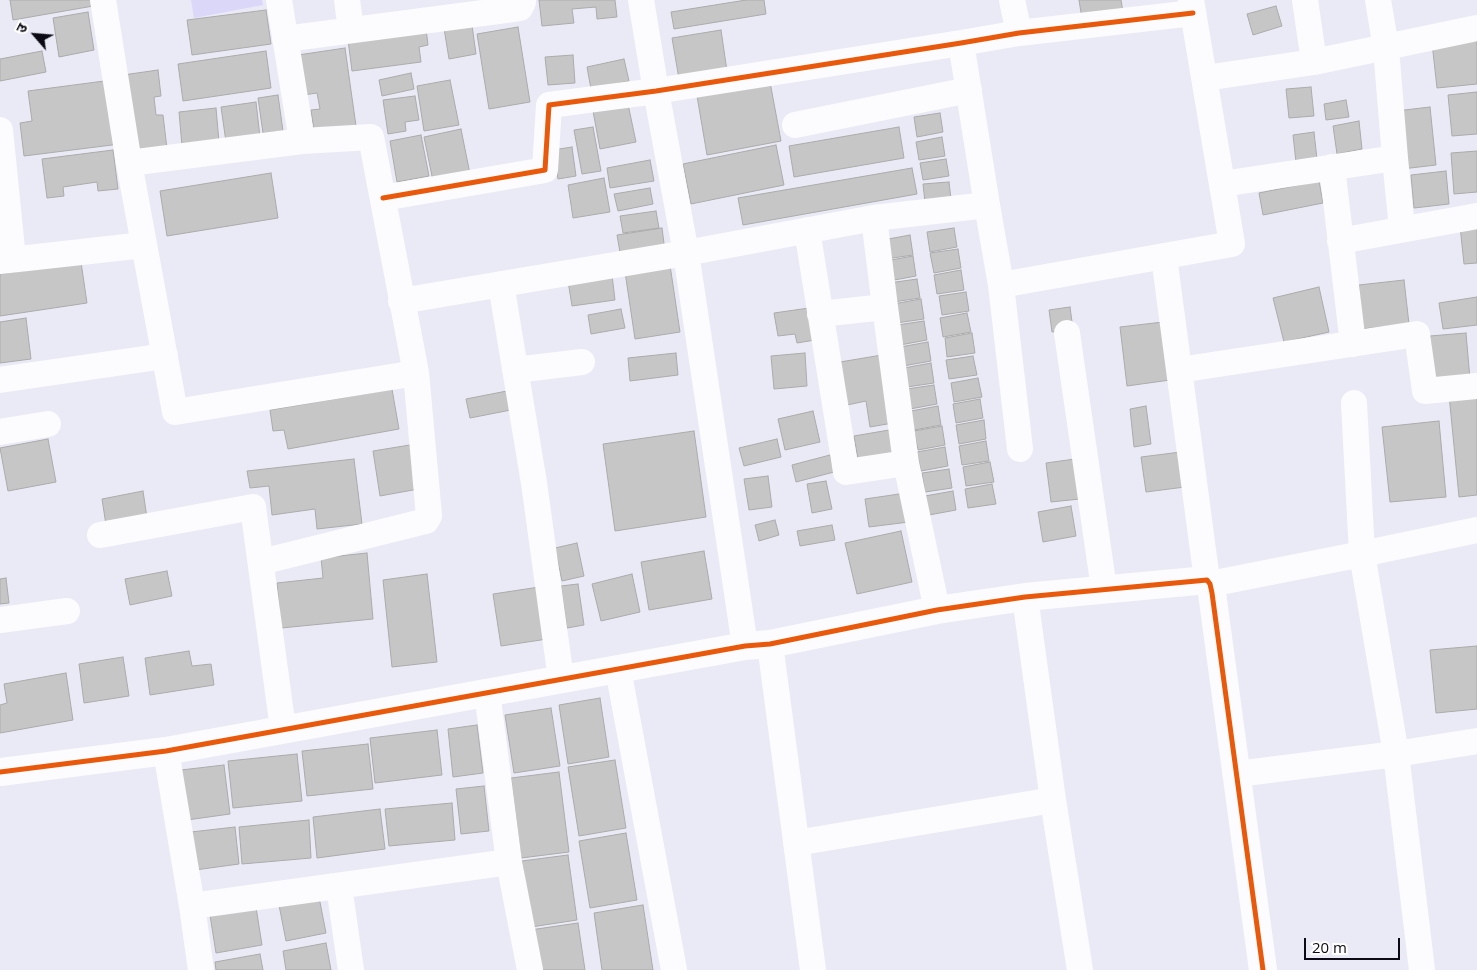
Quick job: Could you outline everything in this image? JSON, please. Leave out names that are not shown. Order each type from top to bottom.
[{"type":"street","points":[[103,0],[129,162],[175,412],[416,373]]},
{"type":"street","points":[[280,0],[302,141]]},
{"type":"street","points":[[347,0],[351,30]]},
{"type":"street","points":[[285,39],[520,8],[523,0]]},
{"type":"street","points":[[641,0],[656,91],[796,843],[813,970]]},
{"type":"street","points":[[1012,0],[1019,33]]},
{"type":"street","points":[[1305,0],[1314,62]]},
{"type":"street","points":[[1378,0],[1386,48],[1402,230]]},
{"type":"street","points":[[383,198],[545,170],[549,105],[656,91],[1192,6],[1232,244],[1001,285]]},
{"type":"street","points":[[1205,78],[1314,62],[1477,28]]},
{"type":"street","points":[[961,44],[1001,285],[1020,449]]},
{"type":"street","points":[[795,125],[969,90]]},
{"type":"street","points":[[0,130],[7,260],[144,245]]},
{"type":"street","points":[[129,162],[302,141],[371,137],[416,373],[429,516],[426,521],[261,562]]},
{"type":"street","points":[[1222,184],[1395,158]]},
{"type":"street","points":[[1332,167],[1353,344]]},
{"type":"street","points":[[402,301],[686,253],[874,218],[987,205]]},
{"type":"street","points":[[1340,240],[1477,216]]},
{"type":"street","points":[[874,218],[906,463],[937,610]]},
{"type":"street","points":[[807,230],[846,472],[906,463]]},
{"type":"street","points":[[1164,257],[1263,970]]},
{"type":"street","points":[[501,284],[534,483],[561,678]]},
{"type":"street","points":[[820,314],[885,307]]},
{"type":"street","points":[[1067,333],[1104,589]]},
{"type":"street","points":[[1179,370],[1417,334],[1425,391],[1477,386]]},
{"type":"street","points":[[0,380],[165,356]]},
{"type":"street","points":[[515,370],[582,362]]},
{"type":"street","points":[[1354,403],[1362,554],[1396,754],[1422,970]]},
{"type":"street","points":[[0,432],[48,424]]},
{"type":"street","points":[[100,535],[253,507],[283,729]]},
{"type":"street","points":[[0,772],[166,751],[561,678],[758,645],[937,610],[1025,597],[1104,589],[1208,582],[1362,554],[1477,530]]},
{"type":"street","points":[[1025,597],[1053,800],[1080,970]]},
{"type":"street","points":[[0,620],[67,610]]},
{"type":"street","points":[[618,669],[674,970]]},
{"type":"street","points":[[487,692],[509,862],[530,970]]},
{"type":"street","points":[[1237,774],[1396,754],[1477,741]]},
{"type":"street","points":[[166,751],[201,970]]},
{"type":"street","points":[[796,843],[1053,800]]},
{"type":"street","points":[[192,906],[509,862]]},
{"type":"street","points":[[339,886],[351,970]]},
{"type":"shaded area","points":[[191,0],[262,0],[263,5],[194,18]]},
{"type":"building","points":[[10,0],[99,0],[99,5],[13,20]]},
{"type":"building","points":[[539,0],[615,0],[617,17],[597,19],[596,7],[572,9],[574,23],[542,26]]},
{"type":"building","points":[[746,0],[764,0],[766,14],[674,29],[671,12]]},
{"type":"building","points":[[1079,0],[1121,0],[1123,12],[1082,19]]},
{"type":"building","points":[[1276,6],[1282,26],[1253,35],[1247,14]]},
{"type":"building","points":[[266,10],[271,44],[192,55],[187,20]]},
{"type":"building","points":[[88,12],[94,50],[59,57],[53,18]]},
{"type":"building","points":[[471,18],[476,54],[449,59],[443,22]]},
{"type":"building","points":[[425,20],[428,45],[419,47],[421,62],[352,71],[347,32]]},
{"type":"building","points":[[518,27],[530,102],[489,109],[477,34]]},
{"type":"building","points":[[721,30],[727,71],[679,79],[672,38]]},
{"type":"building","points":[[1477,39],[1477,84],[1437,88],[1432,43]]},
{"type":"building","points":[[345,48],[357,133],[314,130],[311,110],[320,109],[317,93],[303,95],[298,55]]},
{"type":"building","points":[[42,51],[46,72],[0,81],[0,59]]},
{"type":"building","points":[[266,51],[271,88],[183,101],[178,64]]},
{"type":"building","points":[[573,55],[575,83],[548,85],[545,57]]},
{"type":"building","points":[[624,59],[629,81],[591,89],[587,67]]},
{"type":"building","points":[[158,70],[161,96],[154,97],[156,115],[163,115],[167,149],[133,153],[123,75]]},
{"type":"building","points":[[411,73],[414,89],[382,96],[379,80]]},
{"type":"building","points":[[112,80],[120,144],[24,156],[20,123],[32,121],[28,91]]},
{"type":"building","points":[[450,80],[459,125],[424,131],[417,86]]},
{"type":"building","points":[[770,82],[781,141],[707,155],[697,96]]},
{"type":"building","points":[[1311,87],[1314,116],[1289,118],[1286,89]]},
{"type":"building","points":[[1477,92],[1477,134],[1452,136],[1448,95]]},
{"type":"building","points":[[278,95],[283,131],[263,133],[258,98]]},
{"type":"building","points":[[415,96],[419,120],[405,122],[406,131],[388,134],[383,100]]},
{"type":"building","points":[[1346,100],[1349,117],[1326,120],[1324,104]]},
{"type":"building","points":[[256,102],[260,137],[226,142],[221,107]]},
{"type":"building","points":[[628,104],[636,142],[600,149],[593,111]]},
{"type":"building","points":[[1430,107],[1436,165],[1402,169],[1396,111]]},
{"type":"building","points":[[216,108],[219,142],[182,146],[179,112]]},
{"type":"building","points":[[940,113],[943,132],[917,137],[914,117]]},
{"type":"building","points":[[1359,121],[1362,149],[1337,154],[1333,126]]},
{"type":"building","points":[[593,127],[601,171],[582,174],[574,130]]},
{"type":"building","points":[[899,127],[904,158],[794,177],[789,146]]},
{"type":"building","points":[[461,129],[470,174],[433,181],[424,137]]},
{"type":"building","points":[[1314,132],[1317,159],[1296,162],[1293,135]]},
{"type":"building","points":[[421,135],[429,176],[397,182],[390,141]]},
{"type":"building","points":[[942,137],[945,156],[919,160],[916,142]]},
{"type":"building","points":[[776,145],[784,185],[691,204],[683,164]]},
{"type":"building","points":[[572,147],[576,176],[558,179],[553,150]]},
{"type":"building","points":[[113,150],[118,189],[98,191],[97,182],[63,187],[64,196],[47,198],[42,159]]},
{"type":"building","points":[[1477,151],[1477,192],[1454,194],[1451,153]]},
{"type":"building","points":[[946,159],[949,176],[923,180],[920,163]]},
{"type":"building","points":[[650,160],[654,181],[610,188],[607,168]]},
{"type":"building","points":[[912,168],[917,194],[743,225],[738,198]]},
{"type":"building","points":[[1446,171],[1449,204],[1414,208],[1411,175]]},
{"type":"building","points":[[271,173],[278,218],[167,236],[160,191]]},
{"type":"building","points":[[604,178],[610,212],[573,218],[568,185]]},
{"type":"building","points":[[1319,181],[1323,203],[1263,215],[1259,193]]},
{"type":"building","points":[[949,182],[951,199],[925,202],[923,184]]},
{"type":"building","points":[[650,188],[653,204],[618,211],[614,194]]},
{"type":"building","points":[[656,211],[659,228],[623,233],[620,216]]},
{"type":"building","points":[[1477,225],[1477,263],[1464,264],[1460,226]]},
{"type":"building","points":[[662,228],[665,251],[621,258],[617,235]]},
{"type":"building","points":[[954,228],[957,247],[930,252],[927,232]]},
{"type":"building","points":[[910,235],[913,255],[886,259],[883,240]]},
{"type":"building","points":[[958,249],[961,268],[934,273],[930,253]]},
{"type":"building","points":[[913,256],[916,276],[889,281],[886,261]]},
{"type":"building","points":[[81,262],[87,303],[0,316],[0,274]]},
{"type":"building","points":[[670,265],[680,332],[635,339],[625,272]]},
{"type":"building","points":[[961,270],[964,290],[937,294],[934,275]]},
{"type":"building","points":[[612,275],[615,300],[572,306],[568,281]]},
{"type":"building","points":[[917,279],[920,298],[893,302],[889,283]]},
{"type":"building","points":[[1404,280],[1409,324],[1362,329],[1359,285]]},
{"type":"building","points":[[1319,287],[1329,332],[1284,342],[1273,298]]},
{"type":"building","points":[[966,292],[969,311],[942,315],[939,296]]},
{"type":"building","points":[[1477,297],[1477,325],[1443,329],[1439,303]]},
{"type":"building","points":[[921,299],[924,319],[896,323],[893,304]]},
{"type":"building","points":[[1070,307],[1073,329],[1052,332],[1049,310]]},
{"type":"building","points":[[809,308],[815,340],[797,343],[795,334],[778,336],[774,313]]},
{"type":"building","points":[[621,309],[625,328],[591,334],[588,315]]},
{"type":"building","points":[[967,313],[971,332],[943,337],[940,318]]},
{"type":"building","points":[[26,318],[31,359],[0,363],[0,322]]},
{"type":"building","points":[[924,321],[927,340],[900,345],[897,325]]},
{"type":"building","points":[[1163,322],[1170,380],[1127,386],[1120,327]]},
{"type":"building","points":[[972,333],[975,353],[947,357],[945,338]]},
{"type":"building","points":[[1466,333],[1470,379],[1435,383],[1430,336]]},
{"type":"building","points":[[928,342],[931,361],[903,366],[900,347]]},
{"type":"building","points":[[676,353],[678,375],[630,381],[628,358]]},
{"type":"building","points":[[805,353],[807,386],[774,389],[771,356]]},
{"type":"building","points":[[882,355],[893,423],[870,427],[866,401],[847,405],[840,362]]},
{"type":"building","points":[[973,356],[977,375],[949,379],[946,360]]},
{"type":"building","points":[[931,363],[934,383],[907,387],[904,368]]},
{"type":"building","points":[[978,378],[982,397],[954,402],[951,383]]},
{"type":"building","points":[[934,385],[937,404],[910,409],[907,389]]},
{"type":"building","points":[[392,389],[399,429],[288,449],[284,430],[273,431],[270,410]]},
{"type":"building","points":[[512,390],[516,409],[470,418],[466,399]]},
{"type":"building","points":[[1477,392],[1477,495],[1459,497],[1449,395]]},
{"type":"building","points":[[980,399],[983,418],[956,423],[953,404]]},
{"type":"building","points":[[938,406],[941,425],[914,430],[911,411]]},
{"type":"building","points":[[1146,406],[1151,444],[1134,447],[1130,409]]},
{"type":"building","points":[[813,411],[820,442],[785,450],[778,419]]},
{"type":"building","points":[[984,420],[986,439],[959,444],[956,425]]},
{"type":"building","points":[[1439,421],[1446,497],[1390,502],[1382,427]]},
{"type":"building","points":[[942,426],[945,445],[918,450],[914,431]]},
{"type":"building","points":[[895,429],[899,453],[858,459],[854,436]]},
{"type":"building","points":[[694,431],[706,517],[615,531],[603,444]]},
{"type":"building","points":[[48,439],[56,482],[8,491],[0,448]]},
{"type":"building","points":[[777,439],[781,457],[744,466],[739,448]]},
{"type":"building","points":[[986,441],[989,461],[962,465],[959,446]]},
{"type":"building","points":[[416,444],[424,488],[380,496],[373,451]]},
{"type":"building","points":[[945,447],[948,466],[921,471],[917,452]]},
{"type":"building","points":[[1181,452],[1185,487],[1146,492],[1141,457]]},
{"type":"building","points":[[830,455],[834,472],[796,482],[792,465]]},
{"type":"building","points":[[354,459],[362,524],[317,529],[315,509],[272,515],[269,486],[250,488],[247,471]]},
{"type":"building","points":[[1075,459],[1080,499],[1051,502],[1046,463]]},
{"type":"building","points":[[990,462],[994,482],[966,486],[963,467]]},
{"type":"building","points":[[949,469],[952,488],[925,492],[922,473]]},
{"type":"building","points":[[768,476],[772,507],[749,510],[744,479]]},
{"type":"building","points":[[826,481],[832,509],[812,513],[807,484]]},
{"type":"building","points":[[992,484],[996,504],[968,508],[965,489]]},
{"type":"building","points":[[143,491],[147,518],[106,525],[102,499]]},
{"type":"building","points":[[953,491],[956,510],[929,515],[925,496]]},
{"type":"building","points":[[906,493],[909,522],[869,527],[865,499]]},
{"type":"building","points":[[1071,506],[1076,536],[1043,542],[1038,512]]},
{"type":"building","points":[[775,520],[779,535],[759,541],[755,525]]},
{"type":"building","points":[[832,525],[835,540],[800,546],[797,531]]},
{"type":"building","points":[[901,531],[912,582],[857,594],[845,543]]},
{"type":"building","points":[[577,543],[584,576],[562,581],[555,548]]},
{"type":"building","points":[[704,551],[712,599],[649,610],[641,562]]},
{"type":"building","points":[[367,553],[373,619],[281,628],[277,583],[323,578],[321,558]]},
{"type":"building","points":[[167,571],[172,596],[130,605],[125,579]]},
{"type":"building","points":[[427,574],[437,662],[392,667],[383,580]]},
{"type":"building","points":[[632,574],[640,612],[601,621],[592,584]]},
{"type":"building","points":[[6,578],[9,603],[0,604],[0,579]]},
{"type":"building","points":[[578,584],[584,625],[567,628],[561,586]]},
{"type":"building","points":[[546,586],[554,638],[501,646],[493,594]]},
{"type":"building","points":[[1477,646],[1477,709],[1436,713],[1430,650]]},
{"type":"building","points":[[189,651],[192,666],[211,664],[214,685],[150,695],[145,658]]},
{"type":"building","points":[[123,657],[129,696],[84,703],[79,664]]},
{"type":"building","points":[[66,673],[73,720],[0,733],[0,705],[7,703],[4,684]]},
{"type":"building","points":[[600,698],[609,757],[568,764],[559,705]]},
{"type":"building","points":[[551,708],[560,766],[514,773],[505,715]]},
{"type":"building","points":[[477,725],[483,773],[453,777],[448,729]]},
{"type":"building","points":[[437,730],[442,775],[375,783],[370,738]]},
{"type":"building","points":[[368,744],[373,789],[307,796],[302,751]]},
{"type":"building","points":[[297,754],[302,801],[233,808],[228,761]]},
{"type":"building","points":[[615,760],[626,828],[579,836],[568,767]]},
{"type":"building","points":[[224,765],[230,814],[187,820],[181,770]]},
{"type":"building","points":[[559,772],[569,852],[521,858],[511,778]]},
{"type":"building","points":[[484,786],[489,831],[461,834],[456,789]]},
{"type":"building","points":[[452,803],[455,840],[389,846],[385,809]]},
{"type":"building","points":[[380,809],[385,849],[317,858],[313,817]]},
{"type":"building","points":[[309,820],[311,858],[242,864],[239,827]]},
{"type":"building","points":[[235,827],[239,864],[195,870],[191,832]]},
{"type":"building","points":[[626,833],[637,900],[590,908],[579,841]]},
{"type":"building","points":[[568,855],[577,920],[531,927],[522,861]]},
{"type":"building","points":[[318,892],[326,933],[286,941],[278,900]]},
{"type":"building","points":[[255,901],[262,945],[216,953],[209,909]]},
{"type":"building","points":[[643,905],[653,970],[602,970],[594,913]]},
{"type":"building","points":[[578,923],[585,970],[536,970],[530,930]]},
{"type":"building","points":[[326,943],[331,970],[286,970],[283,951]]},
{"type":"building","points":[[260,954],[263,970],[216,970],[215,962]]},
{"type":"cycle path","points":[[383,198],[545,170],[549,105],[656,91],[1019,33],[1193,13]]},
{"type":"cycle path","points":[[0,772],[166,751],[745,646],[770,644],[937,610],[1025,597],[1207,580],[1212,593],[1263,970]]}]
